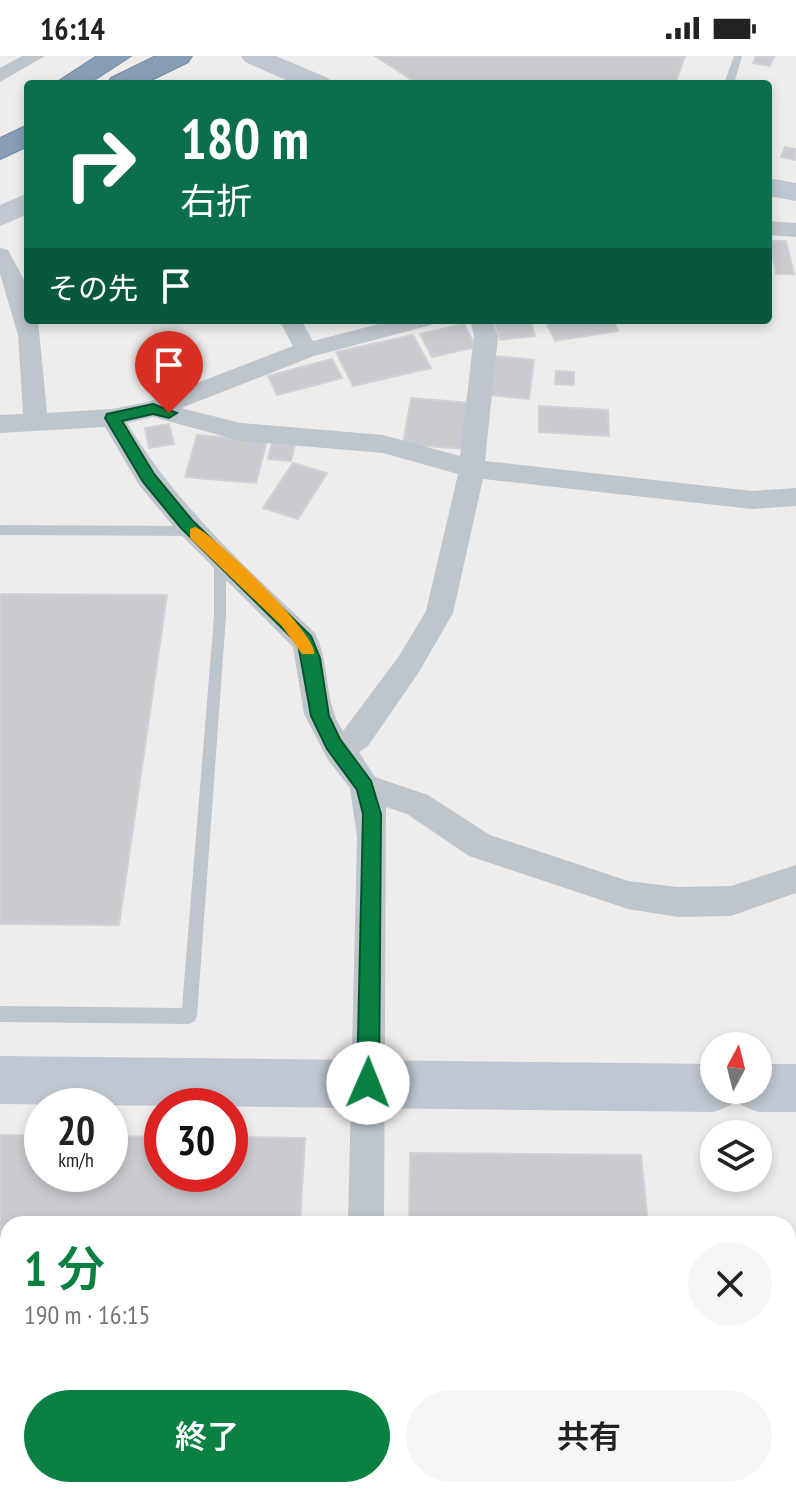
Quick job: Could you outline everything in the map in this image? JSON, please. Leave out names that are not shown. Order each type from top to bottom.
[{"type":"highway","points":[[75,80],[117,56]]},
{"type":"highway","points":[[126,80],[165,56]]},
{"type":"highway","points":[[127,80],[178,56]]},
{"type":"highway","points":[[0,121],[24,108]]},
{"type":"highway","points":[[0,150],[24,136]]},
{"type":"street","points":[[0,76],[36,56]]},
{"type":"street","points":[[254,56],[282,63],[311,80]]},
{"type":"street","points":[[263,80],[282,63]]},
{"type":"street","points":[[772,188],[796,192]]},
{"type":"street","points":[[0,217],[24,204]]},
{"type":"street","points":[[772,228],[796,230]]},
{"type":"street","points":[[0,255],[19,287],[24,308]]},
{"type":"street","points":[[27,324],[35,422]]},
{"type":"street","points":[[292,324],[307,350]]},
{"type":"street","points":[[0,424],[112,418],[153,409],[307,350],[408,324]]},
{"type":"street","points":[[338,751],[358,737],[409,664],[439,613],[470,481],[469,468],[486,336],[482,324]]},
{"type":"street","points":[[153,409],[241,432],[383,444],[469,468],[752,500],[796,497]]},
{"type":"street","points":[[112,418],[148,478],[193,531],[305,641],[312,658],[320,716],[338,751],[365,787],[372,825],[366,1216]]},
{"type":"street","points":[[365,787],[417,804],[480,846],[628,895],[678,902],[731,901],[796,879]]},
{"type":"street","points":[[0,1080],[700,1088]]},
{"type":"street","points":[[772,1088],[796,1088]]},
{"type":"lane","points":[[730,80],[738,56]]},
{"type":"lane","points":[[0,530],[193,531]]},
{"type":"lane","points":[[0,1014],[189,1016],[220,616],[220,556]]},
{"type":"building","points":[[375,56],[685,56],[676,80],[412,80]]},
{"type":"building","points":[[756,56],[774,57],[770,66],[753,63]]},
{"type":"building","points":[[785,147],[796,149],[796,160],[781,157]]},
{"type":"building","points":[[772,241],[786,241],[794,274],[776,274]]},
{"type":"building","points":[[464,324],[476,347],[432,357],[420,334]]},
{"type":"building","points":[[495,324],[531,324],[535,336],[500,340]]},
{"type":"building","points":[[547,324],[615,324],[618,331],[555,341]]},
{"type":"building","points":[[413,335],[431,368],[353,386],[336,352]]},
{"type":"building","points":[[495,356],[534,360],[529,399],[489,395]]},
{"type":"building","points":[[332,359],[342,378],[277,395],[268,376]]},
{"type":"building","points":[[556,371],[574,372],[574,385],[555,384]]},
{"type":"building","points":[[411,398],[470,403],[464,449],[403,444]]},
{"type":"building","points":[[539,406],[608,410],[609,436],[539,432]]},
{"type":"building","points":[[169,424],[174,444],[149,448],[145,428]]},
{"type":"building","points":[[197,435],[267,441],[256,483],[185,477]]},
{"type":"building","points":[[272,443],[295,445],[291,461],[268,459]]},
{"type":"building","points":[[293,463],[327,473],[298,519],[263,508]]},
{"type":"building","points":[[0,594],[167,595],[119,925],[0,924]]},
{"type":"building","points":[[0,1135],[24,1136],[24,1192],[128,1192],[128,1136],[144,1137],[144,1192],[248,1192],[248,1137],[305,1138],[300,1216],[0,1216]]},
{"type":"building","points":[[410,1153],[641,1155],[647,1216],[409,1216]]},
{"type":"slow traffic","points":[[195,533],[288,621],[308,649]]},
{"type":"route","points":[[169,413],[153,409],[112,418],[148,478],[186,524],[305,641],[312,658],[320,716],[333,744],[365,787],[372,814],[368,1083]]}]
